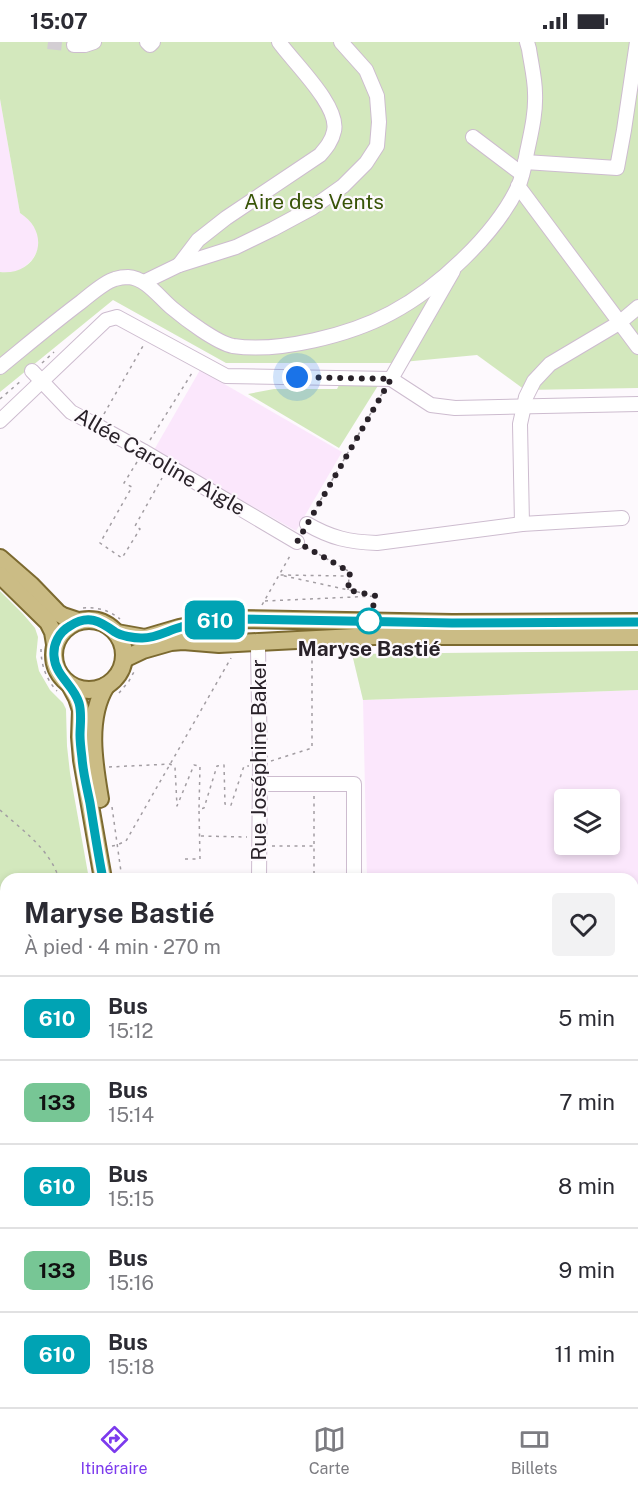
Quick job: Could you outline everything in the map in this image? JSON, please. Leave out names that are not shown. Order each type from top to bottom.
[{"type":"main road","points":[[0,558],[63,616],[79,615],[87,620],[95,620],[121,628],[145,638],[213,621],[239,619],[452,623],[638,622]]},
{"type":"main road","points":[[0,575],[48,622],[53,632],[48,646]]},
{"type":"main road","points":[[48,646],[79,615]]},
{"type":"main road","points":[[112,873],[93,743],[97,702],[106,686],[120,672],[124,659],[121,628]]},
{"type":"main road","points":[[124,659],[143,650],[183,641],[219,644],[374,636],[638,636]]},
{"type":"main road","points":[[48,646],[53,653],[57,671],[67,690],[77,698],[81,710],[82,760],[102,873]]},
{"type":"main road","points":[[67,690],[94,690],[106,686]]},
{"type":"street","points":[[74,45],[94,42]]},
{"type":"street","points":[[147,42],[150,45],[153,42]]},
{"type":"street","points":[[179,265],[198,240],[265,191],[320,155],[330,141],[335,129],[328,104],[279,42]]},
{"type":"street","points":[[144,282],[179,265],[236,247],[273,229],[343,186],[366,163],[377,146],[379,122],[377,96],[366,70],[341,42]]},
{"type":"street","points":[[0,367],[43,331],[114,279],[130,277],[144,282],[173,309],[206,333],[231,345],[271,347],[317,340],[391,313],[422,293],[457,265],[498,218],[522,174],[533,124],[535,93],[526,42]]},
{"type":"street","points":[[522,174],[617,168],[637,42]]},
{"type":"street","points":[[473,137],[522,174],[618,323],[638,347]]},
{"type":"street","points":[[391,379],[457,265]]},
{"type":"street","points":[[522,524],[520,424],[526,397],[534,381],[550,364],[618,323],[638,307]]},
{"type":"street","points":[[0,421],[37,376],[106,320],[117,317],[226,376],[391,379],[431,405],[455,408],[638,404]]},
{"type":"street","name":"Allée Caroline Aigle","points":[[37,376],[71,412],[169,466],[297,542]]},
{"type":"street","points":[[307,524],[321,532],[354,542],[377,543],[522,524],[622,518]]},
{"type":"street","name":"Rue Joséphine Baker","points":[[259,641],[259,873]]},
{"type":"street","points":[[260,784],[354,784],[354,873]]},
{"type":"path","points":[[98,426],[149,336]]},
{"type":"path","points":[[0,399],[37,376],[57,349]]},
{"type":"path","points":[[169,466],[135,526],[140,529],[122,558],[100,543],[132,487],[124,483],[198,362]]},
{"type":"path","points":[[307,524],[391,379]]},
{"type":"path","points":[[258,611],[297,542],[350,572],[348,590]]},
{"type":"path","points":[[280,575],[349,576]]},
{"type":"path","points":[[265,601],[376,596],[280,575]]},
{"type":"path","points":[[79,615],[92,607],[107,611],[121,628]]},
{"type":"path","points":[[48,646],[43,667],[46,676],[51,684],[67,690]]},
{"type":"path","points":[[199,809],[204,808],[217,766],[224,765],[225,804],[231,805],[244,766],[260,764],[312,748],[312,648]]},
{"type":"path","points":[[108,847],[126,841],[233,655]]},
{"type":"path","points":[[109,767],[170,764],[176,767],[177,806],[194,765],[200,766],[200,859],[185,859]]},
{"type":"path","points":[[314,784],[314,873]]},
{"type":"path","points":[[0,810],[46,853],[57,873]]},
{"type":"path","points":[[200,836],[314,846]]},
{"type":"shaded area","points":[[0,99],[20,213],[28,218],[39,239],[38,249],[33,259],[21,270],[8,273],[0,272]]},
{"type":"shaded area","points":[[200,370],[342,452],[296,531],[154,450]]},
{"type":"shaded area","points":[[638,690],[638,873],[367,873],[363,700]]},
{"type":"green space","name":"Aire des Vents","points":[[0,42],[638,42],[638,388],[525,390],[477,355],[392,363],[226,363],[113,300],[0,392],[0,272],[13,271],[32,261],[37,252],[38,242],[36,232],[30,222],[20,213],[0,99]]},
{"type":"green space","points":[[340,383],[379,384],[339,448],[248,394],[274,389],[337,389]]},
{"type":"green space","points":[[0,591],[35,628],[38,637],[36,657],[39,671],[50,690],[66,709],[70,773],[88,873],[0,873]]},
{"type":"green space","points":[[638,651],[638,690],[363,700],[352,654]]},
{"type":"tunnel","points":[[48,42],[74,45]]},
{"type":"bus line","name":"610","points":[[102,873],[82,760],[81,710],[70,685],[57,671],[53,653],[59,636],[78,621],[95,620],[117,633],[140,638],[213,621],[239,619],[452,623],[638,622]]},
{"type":"place","name":"Maryse Bastié","points":[[369,621]]},
{"type":"route","points":[[297,377],[391,379],[297,542],[350,572],[348,590],[376,596],[369,621]]}]
